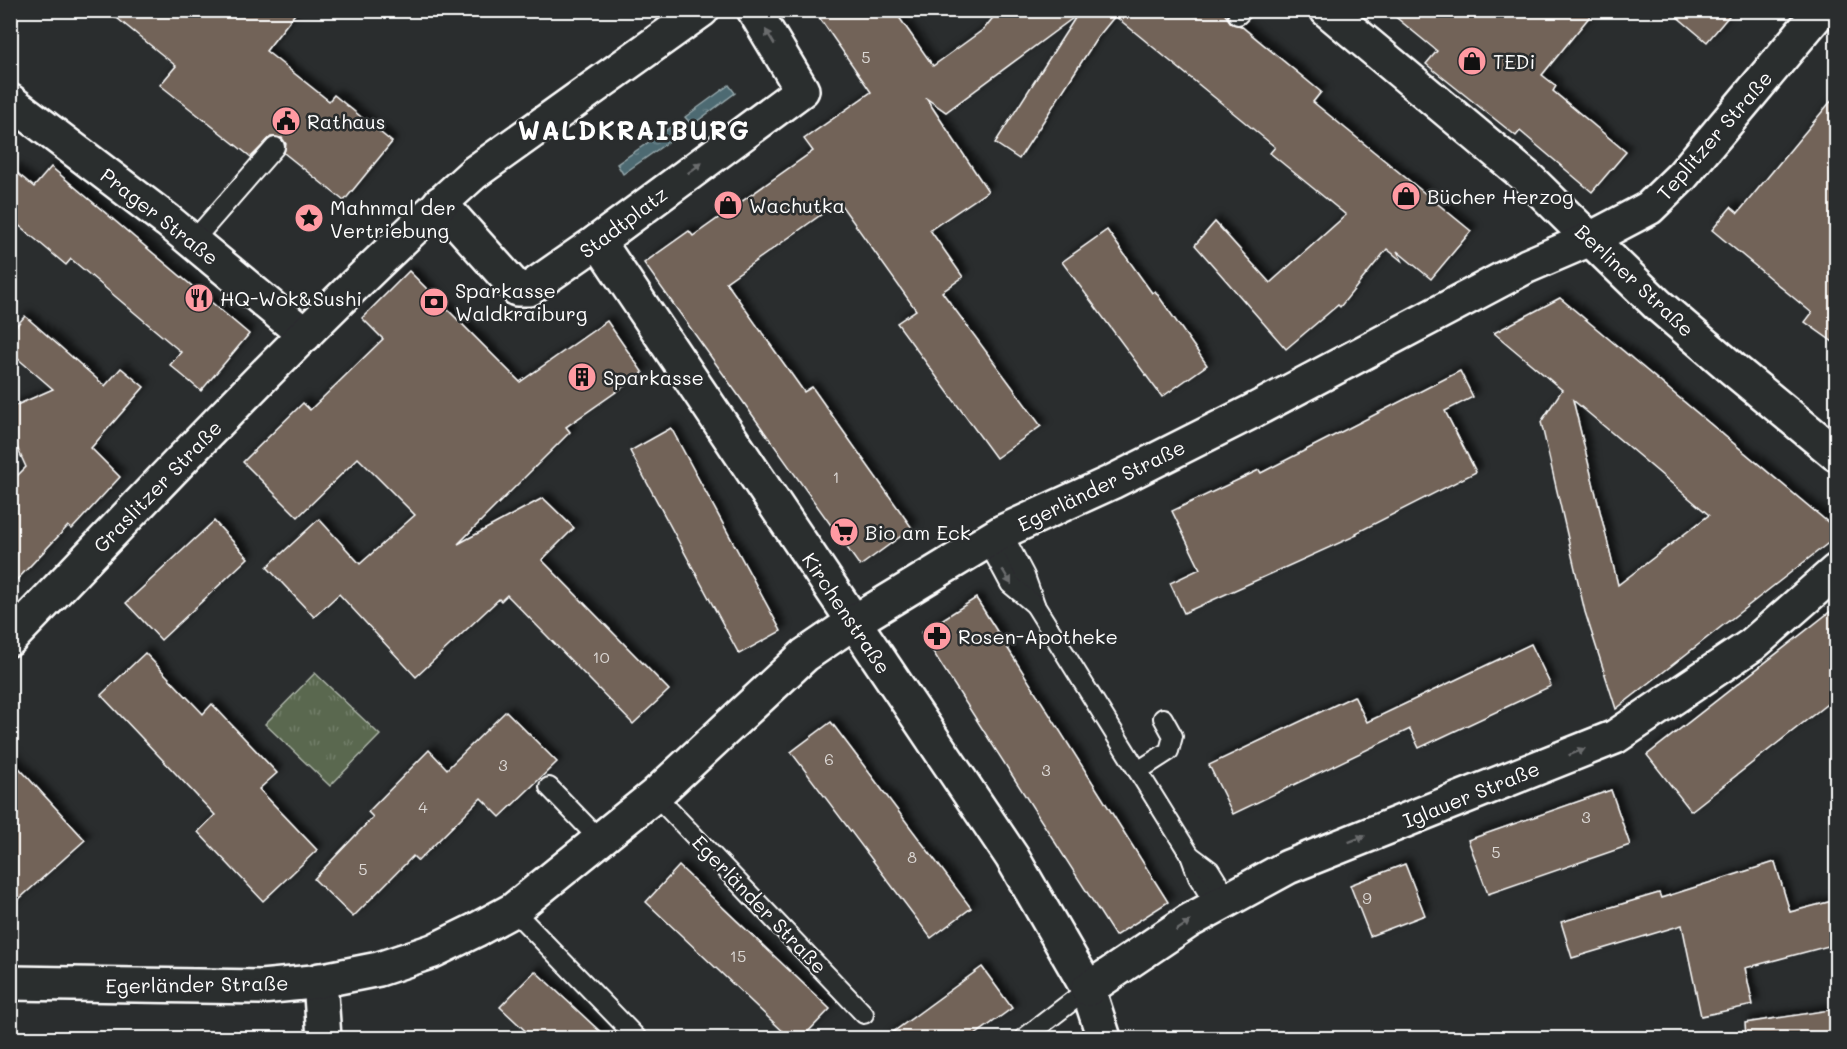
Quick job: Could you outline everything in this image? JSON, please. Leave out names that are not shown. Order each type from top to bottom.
[{"type":"street","points":[[440,203],[474,173],[702,10]]},
{"type":"street","name":"Stadtplatz","points":[[440,203],[518,289],[529,289],[598,241],[802,90],[754,10]]},
{"type":"street","name":"Berliner Straße","points":[[1327,10],[1529,179],[1682,326],[1836,454]]},
{"type":"street","name":"Teplitzer Straße","points":[[1590,239],[1641,213],[1682,176],[1821,10]]},
{"type":"street","name":"Prager Straße","points":[[10,101],[193,241],[305,335]]},
{"type":"street","name":"Graslitzer Straße","points":[[10,639],[305,335],[440,203]]},
{"type":"street","name":"Egerländer Straße","points":[[10,983],[261,987],[320,980],[379,969],[433,951],[513,910],[655,795],[805,655],[852,623],[994,537],[1112,482],[1251,412],[1527,266],[1590,239]]},
{"type":"street","name":"Kirchenstraße","points":[[598,241],[852,623],[1012,857],[1088,989],[1104,1038]]},
{"type":"street","name":"Iglauer Straße","points":[[1088,989],[1222,903],[1288,867],[1615,737],[1752,645],[1836,571]]},
{"type":"street","points":[[320,980],[324,1038]]},
{"type":"lane","points":[[193,241],[275,147]]},
{"type":"lane","points":[[994,537],[1025,576],[1036,607],[1190,855],[1198,877],[1222,903]]},
{"type":"lane","points":[[1138,771],[1169,751],[1173,736],[1163,718]]},
{"type":"lane","points":[[549,787],[600,840]]},
{"type":"lane","name":"Egerländer Straße","points":[[655,795],[864,1014]]},
{"type":"lane","points":[[513,910],[637,1038]]},
{"type":"lane","points":[[1024,1038],[1088,989]]},
{"type":"green space","points":[[315,673],[380,735],[330,786],[265,724]]},
{"type":"water","points":[[729,85],[735,93],[692,125],[685,117]]},
{"type":"water","points":[[672,126],[678,135],[623,174],[617,164]]},
{"type":"building","name":"Rathaus","points":[[107,10],[298,10],[266,51],[329,101],[334,95],[392,142],[344,201],[284,153],[286,144],[282,138],[271,137],[251,157],[160,85],[176,66]]},
{"type":"building","points":[[814,10],[894,10],[933,66],[984,29],[999,10],[1222,10],[1231,23],[1241,26],[1321,92],[1313,102],[1471,231],[1431,279],[1397,251],[1403,262],[1387,249],[1340,307],[1338,305],[1286,349],[1195,245],[1215,222],[1270,283],[1346,215],[1270,153],[1275,147],[1115,16],[1097,38],[1019,159],[995,143],[1077,15],[946,112],[926,98],[988,191],[930,230],[963,277],[942,292],[1041,426],[996,458],[897,323],[916,310],[839,202],[726,282],[804,392],[812,387],[912,528],[860,566],[644,263],[689,231],[693,236],[813,151],[804,139],[871,92]]},
{"type":"building","points":[[1387,10],[1595,10],[1542,75],[1556,86],[1553,91],[1626,152],[1592,192],[1520,131],[1516,136],[1426,64],[1437,51]]},
{"type":"building","points":[[1669,10],[1734,10],[1707,42]]},
{"type":"building","points":[[1836,95],[1836,344],[1805,322],[1812,313],[1712,230],[1731,207],[1738,213]]},
{"type":"building","points":[[10,167],[34,187],[51,167],[249,334],[201,391],[170,365],[181,352],[71,259],[66,265],[10,218]]},
{"type":"building","points":[[1107,230],[1152,293],[1155,291],[1207,365],[1162,397],[1062,262]]},
{"type":"building","points":[[409,271],[520,382],[607,321],[643,373],[566,427],[570,432],[458,544],[543,498],[574,528],[542,560],[669,690],[633,724],[507,595],[501,601],[499,599],[416,677],[339,594],[314,617],[267,567],[319,519],[360,564],[415,515],[358,458],[298,517],[243,462],[303,403],[310,410],[383,339],[362,318]]},
{"type":"building","points":[[1560,298],[1836,529],[1836,537],[1616,709],[1585,612],[1541,422],[1562,390],[1494,333]],"holes":[[[1573,400],[1709,515],[1618,585]]]},
{"type":"building","points":[[25,316],[105,386],[121,368],[144,387],[91,448],[120,477],[72,529],[68,526],[10,587],[10,483],[26,467],[10,432],[10,408],[53,389],[10,352],[10,333]]},
{"type":"building","points":[[1460,371],[1473,397],[1445,411],[1476,472],[1356,533],[1357,535],[1184,613],[1170,583],[1200,569],[1172,511],[1259,470],[1261,473]]},
{"type":"building","points":[[671,428],[781,631],[739,654],[630,451]]},
{"type":"building","points":[[214,521],[248,558],[161,640],[126,603]]},
{"type":"building","points":[[976,598],[1168,902],[1115,936],[921,633]]},
{"type":"building","points":[[1836,607],[1836,697],[1691,811],[1647,755]]},
{"type":"building","points":[[1531,644],[1551,686],[1419,748],[1410,729],[1233,814],[1209,765],[1354,696],[1367,722]]},
{"type":"building","points":[[145,653],[203,714],[212,704],[277,773],[259,789],[317,850],[263,901],[198,832],[215,815],[101,695]]},
{"type":"building","points":[[506,711],[557,762],[500,817],[481,798],[418,861],[413,856],[353,917],[314,879],[373,817],[368,812],[429,750],[447,769]]},
{"type":"building","points":[[831,722],[971,908],[931,938],[791,752]]},
{"type":"building","points":[[10,758],[85,840],[10,907]]},
{"type":"building","points":[[1611,790],[1630,845],[1488,894],[1468,840]]},
{"type":"building","points":[[1775,862],[1790,912],[1836,900],[1836,944],[1745,968],[1753,1005],[1701,1016],[1682,925],[1572,958],[1561,922],[1659,893],[1661,898]]},
{"type":"building","points":[[1405,864],[1425,915],[1370,936],[1350,885]]},
{"type":"building","points":[[679,866],[830,1009],[802,1038],[790,1038],[646,902]]},
{"type":"building","points":[[982,967],[1012,1008],[971,1038],[885,1038]]},
{"type":"building","points":[[535,971],[607,1038],[533,1038],[500,1007]]},
{"type":"building","points":[[1836,1009],[1836,1038],[1746,1038],[1745,1023]]},
{"type":"place","name":"TEDi","points":[[1472,61]]},
{"type":"place","name":"Rathaus","points":[[286,121]]},
{"type":"place","name":"Bücher Herzog","points":[[1406,196]]},
{"type":"place","name":"Wachutka","points":[[728,205]]},
{"type":"place","name":"Mahnmal der Vertriebung","points":[[309,218]]},
{"type":"place","name":"HQ-Wok&Sushi","points":[[199,298]]},
{"type":"place","name":"Sparkasse Waldkraiburg","points":[[434,302]]},
{"type":"place","name":"Sparkasse","points":[[582,377]]},
{"type":"place","name":"Bio am Eck","points":[[844,532]]},
{"type":"place","name":"Rosen-Apotheke","points":[[937,636]]},
{"type":"district","name":"WALDKRAIBURG","points":[[634,130]]}]
